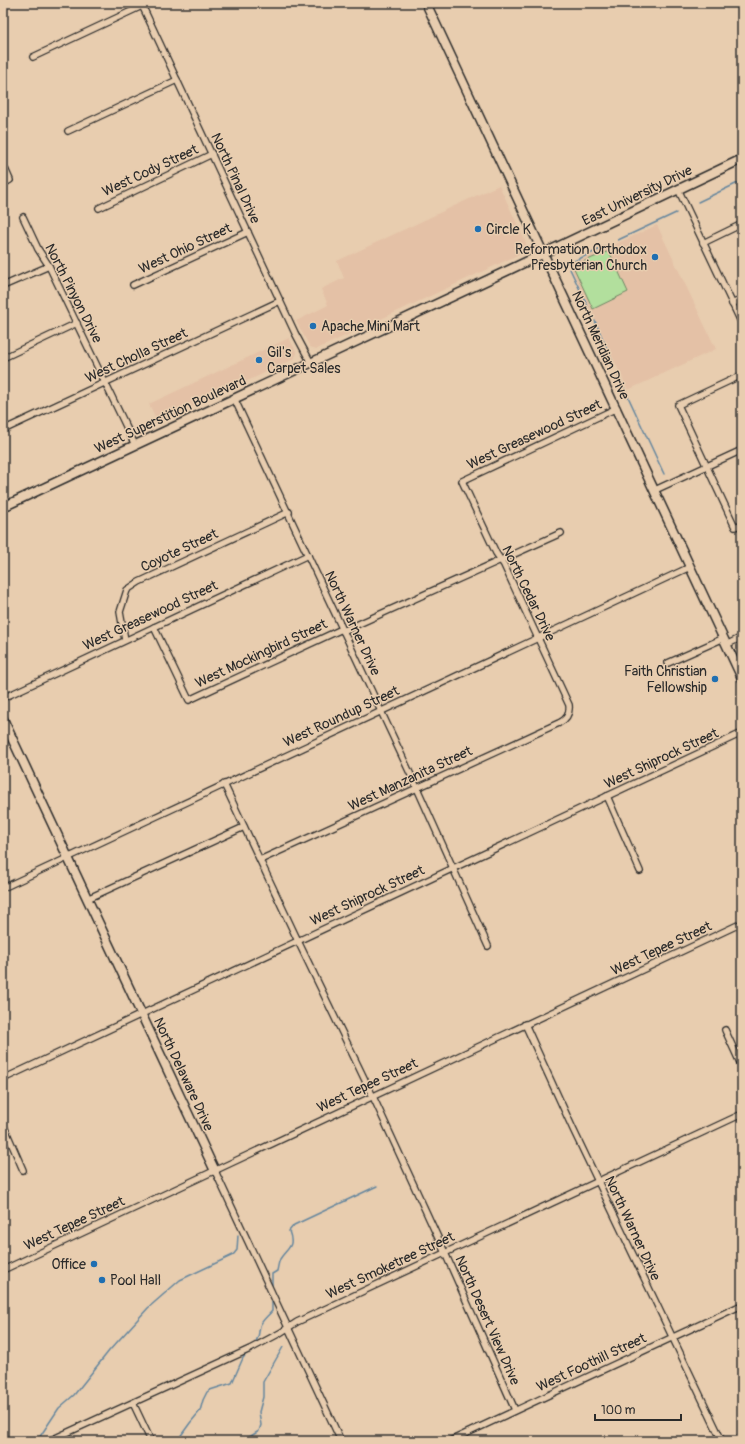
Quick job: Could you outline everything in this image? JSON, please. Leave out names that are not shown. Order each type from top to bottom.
[{"type":"street","name":"North Meridian Drive","points":[[426,3],[543,254],[617,408],[742,678]]},
{"type":"street","points":[[33,57],[141,5]]},
{"type":"street","name":"North Pinal Drive","points":[[141,5],[280,301],[311,363]]},
{"type":"street","points":[[68,131],[177,80]]},
{"type":"street","name":"West Cody Street","points":[[99,208],[212,154]]},
{"type":"street","name":"East University Drive","points":[[543,254],[742,159]]},
{"type":"street","points":[[3,164],[10,180],[3,184]]},
{"type":"street","points":[[678,189],[742,324]]},
{"type":"street","name":"North Pinyon Drive","points":[[23,218],[38,249],[49,266],[135,445]]},
{"type":"street","points":[[703,242],[742,224]]},
{"type":"street","name":"West Ohio Street","points":[[133,285],[248,232]]},
{"type":"street","name":"West Superstition Boulevard","points":[[3,507],[543,254]]},
{"type":"street","points":[[3,286],[49,266]]},
{"type":"street","points":[[732,304],[742,299]]},
{"type":"street","name":"West Cholla Street","points":[[3,430],[280,301]]},
{"type":"street","points":[[3,358],[77,324]]},
{"type":"street","points":[[742,375],[678,405],[735,527],[742,524]]},
{"type":"street","name":"North Warner Drive","points":[[234,398],[289,512],[417,788],[488,946]]},
{"type":"street","name":"West Greasewood Street","points":[[462,481],[617,408]]},
{"type":"street","points":[[655,490],[742,450]]},
{"type":"street","name":"North Cedar Drive","points":[[462,481],[569,705],[570,710],[568,716]]},
{"type":"street","name":"Coyote Street","points":[[125,640],[120,612],[127,590],[139,582],[289,512]]},
{"type":"street","name":"West Mockingbird Street","points":[[154,627],[189,700],[561,532]]},
{"type":"street","name":"West Greasewood Street","points":[[3,698],[308,555]]},
{"type":"street","name":"West Roundup Street","points":[[3,888],[690,567]]},
{"type":"street","points":[[668,663],[725,641],[742,637]]},
{"type":"street","name":"West Manzanita Street","points":[[260,860],[559,723],[568,716]]},
{"type":"street","name":"North Delaware Drive","points":[[3,719],[341,1441]]},
{"type":"street","name":"West Shiprock Street","points":[[3,1079],[742,733]]},
{"type":"street","name":"North Desert View Drive","points":[[224,784],[445,1252],[515,1410]]},
{"type":"street","points":[[607,796],[640,871]]},
{"type":"street","points":[[87,899],[244,827]]},
{"type":"street","name":"West Tepee Street","points":[[3,1270],[742,923]]},
{"type":"street","name":"North Warner Drive","points":[[525,1024],[573,1130],[722,1441]]},
{"type":"street","points":[[725,1030],[742,1067]]},
{"type":"street","name":"West Smoketree Street","points":[[49,1441],[266,1342],[297,1322],[742,1114]]},
{"type":"street","points":[[3,1124],[23,1170]]},
{"type":"street","name":"West Foothill Street","points":[[450,1441],[742,1304]]},
{"type":"street","points":[[133,1403],[150,1441]]},
{"type":"shaded area","points":[[499,185],[526,243],[527,248],[524,252],[317,349],[310,347],[296,321],[328,305],[321,289],[344,278],[337,261]]},
{"type":"shaded area","points":[[657,225],[716,349],[628,390],[570,265]]},
{"type":"shaded area","points":[[289,338],[297,353],[294,359],[158,423],[149,404]]},
{"type":"green space","points":[[609,251],[628,292],[593,309],[573,266]]},
{"type":"waterway","points":[[698,202],[742,181]]},
{"type":"waterway","points":[[618,240],[676,213]]},
{"type":"waterway","points":[[588,307],[570,269],[572,262],[605,247]]},
{"type":"waterway","points":[[595,321],[613,363]]},
{"type":"waterway","points":[[618,375],[664,474]]},
{"type":"waterway","points":[[272,1289],[272,1274],[277,1271],[280,1259],[291,1244],[291,1236],[289,1231],[294,1225],[377,1186]]},
{"type":"waterway","points":[[37,1441],[59,1408],[74,1395],[109,1351],[148,1308],[180,1280],[233,1255],[237,1250],[238,1235]]},
{"type":"waterway","points":[[254,1344],[258,1337],[261,1324],[272,1311],[272,1300]]},
{"type":"waterway","points":[[243,1441],[259,1431],[261,1425],[259,1412],[263,1397],[263,1382],[283,1347]]},
{"type":"waterway","points":[[177,1441],[200,1411],[207,1392],[232,1383],[243,1358],[247,1353]]},
{"type":"place","name":"Circle K","points":[[478,229]]},
{"type":"place","name":"Reformation Orthodox Presbyterian Church","points":[[655,257]]},
{"type":"place","name":"Apache Mini Mart","points":[[313,326]]},
{"type":"place","name":"Gil's Carpet Sales","points":[[259,360]]},
{"type":"place","name":"Faith Christian Fellowship","points":[[715,679]]},
{"type":"place","name":"Office","points":[[94,1264]]},
{"type":"place","name":"Pool Hall","points":[[102,1280]]}]
